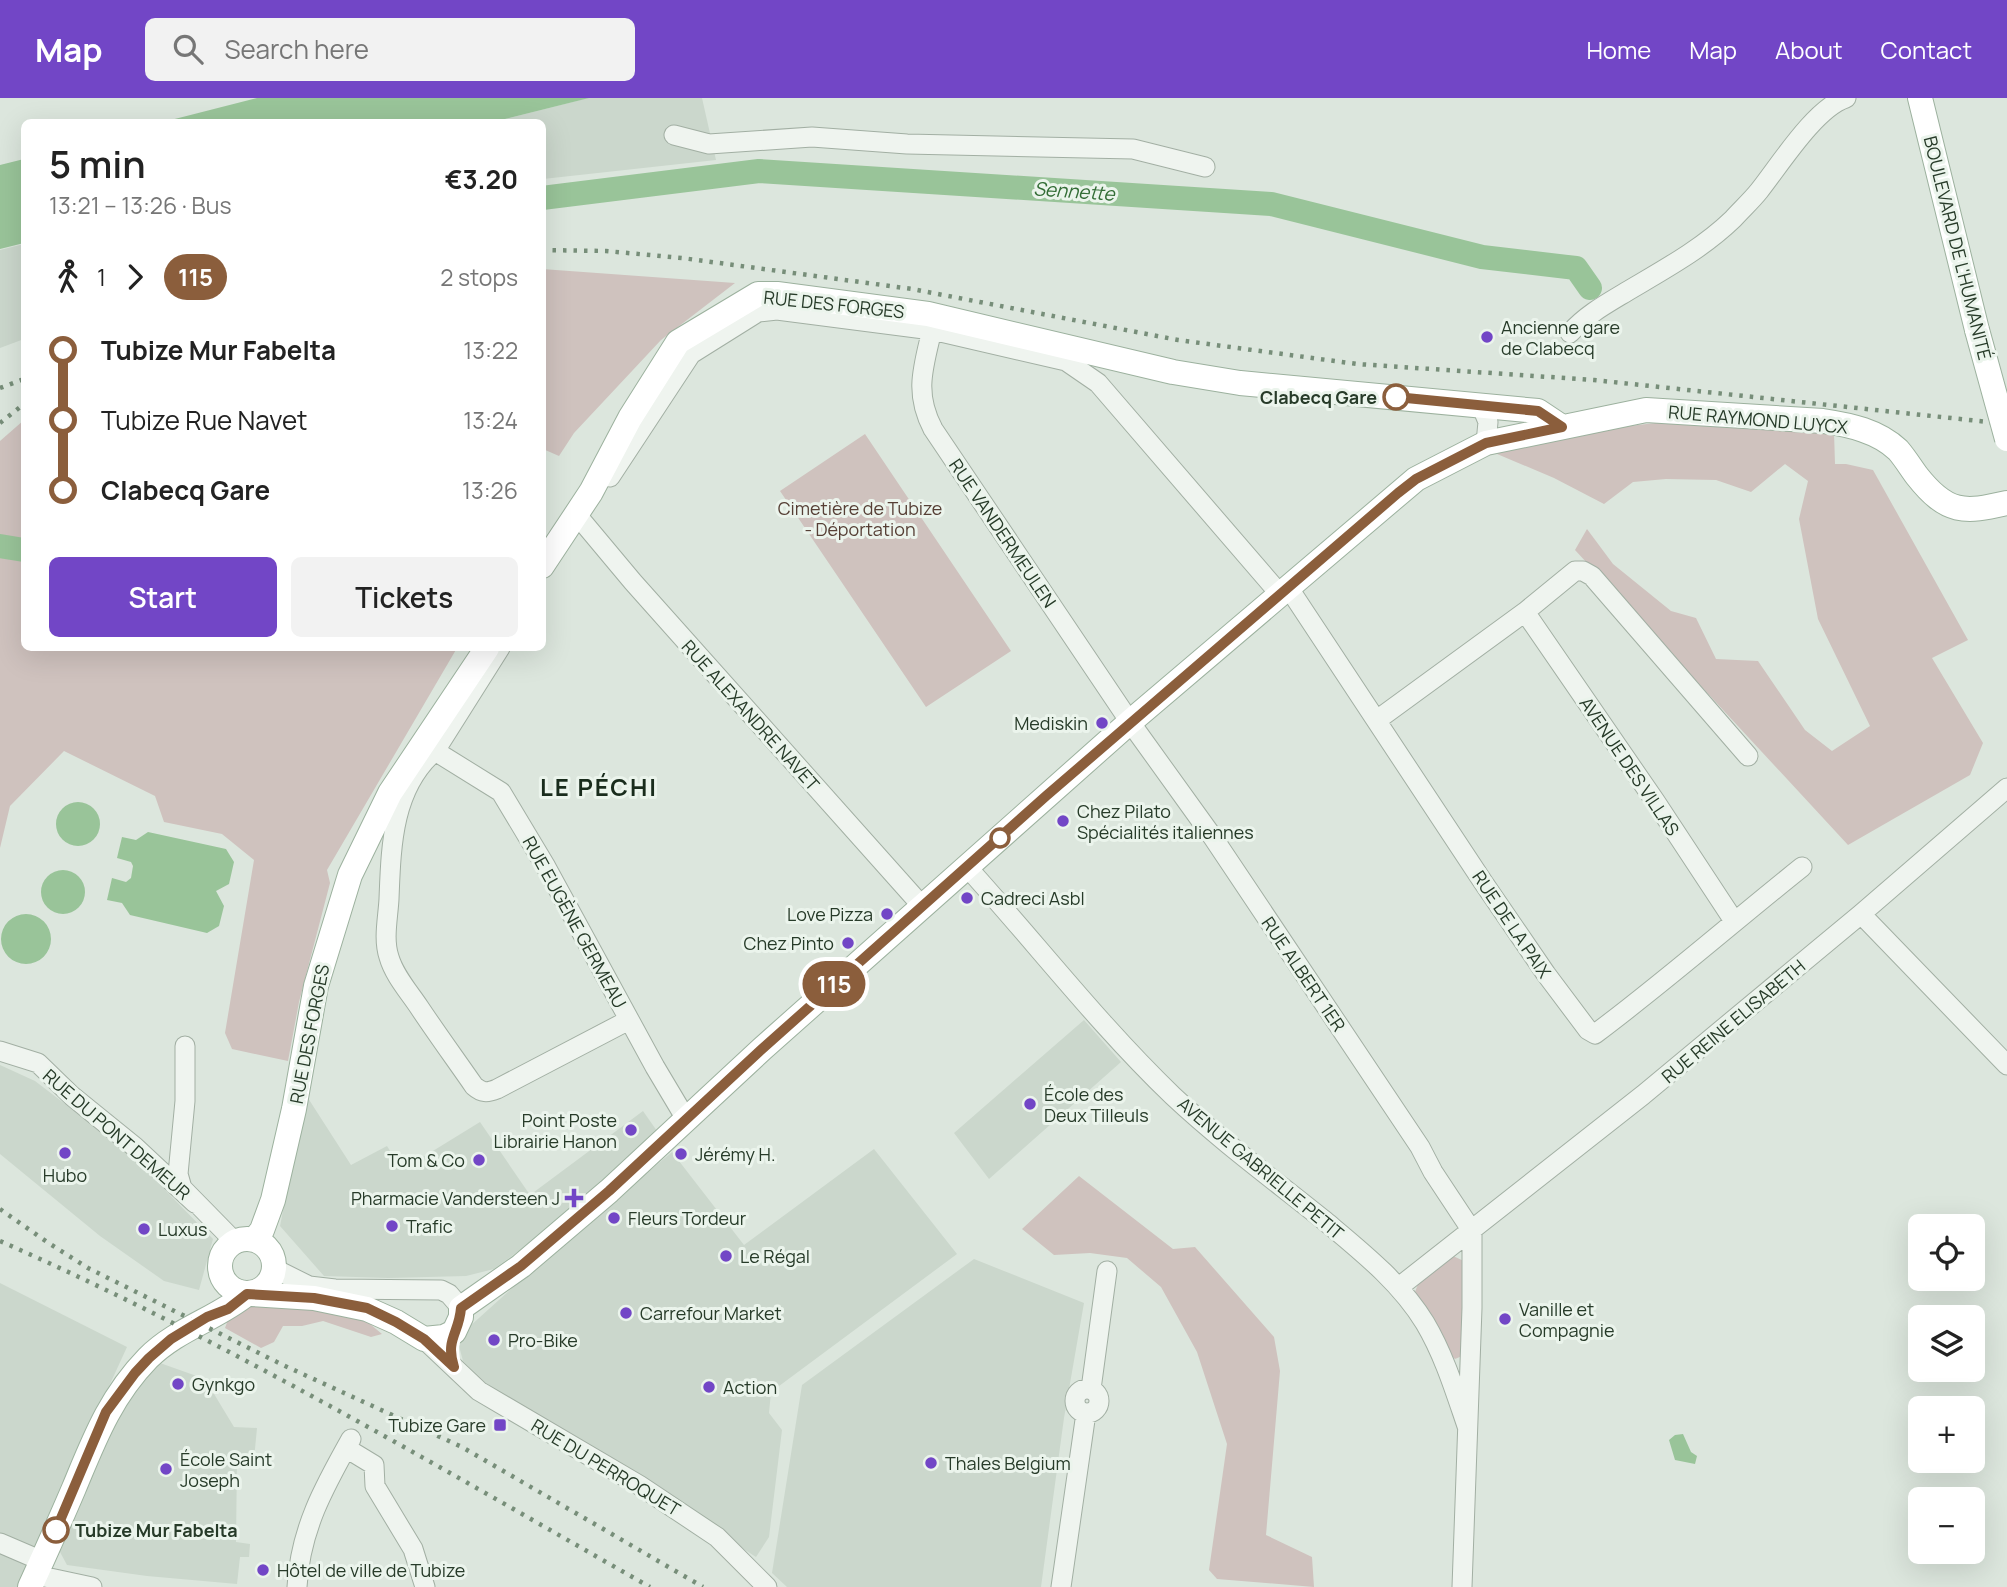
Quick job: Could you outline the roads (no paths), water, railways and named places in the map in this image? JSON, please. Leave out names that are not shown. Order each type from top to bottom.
[{"type":"main road","name":"BOULEVARD DE L'HUMANITÉ","points":[[1920,98],[1976,330],[2007,439]]},
{"type":"main road","name":"RUE DES FORGES","points":[[546,560],[591,492],[630,418],[678,342],[758,294],[777,294],[928,314],[1173,372],[1240,383],[1538,411],[1562,427]]},
{"type":"main road","name":"RUE RAYMOND LUYCX","points":[[461,1308],[521,1266],[609,1191],[922,906],[1130,722],[1416,479],[1486,443],[1646,410],[1823,421],[1847,425],[1870,432],[1897,450],[1920,480],[1940,500],[1953,508],[1971,511],[2007,503]]},
{"type":"main road","name":"RUE DES FORGES","points":[[244,1240],[261,1230],[274,1200],[295,1109],[316,986],[351,875],[400,788],[485,651]]},
{"type":"main road","points":[[36,1574],[106,1412],[149,1358],[171,1339],[267,1285],[275,1269],[270,1250],[244,1240],[222,1255],[219,1291],[207,1317]]},
{"type":"main road","points":[[221,1274],[230,1288],[249,1294],[314,1298],[367,1308],[424,1339],[444,1337],[454,1332],[461,1317],[461,1308]]},
{"type":"street","points":[[1570,333],[1601,307],[1679,260],[1714,235],[1757,193],[1816,121],[1835,102],[1846,98]]},
{"type":"street","points":[[674,135],[709,144],[812,137],[907,144],[1133,149],[1205,167]]},
{"type":"street","name":"RUE DES FORGES","points":[[546,575],[691,354],[758,312],[777,310],[932,330],[1066,361],[1098,383],[1284,590]]},
{"type":"street","name":"RUE VANDERMEULEN","points":[[932,330],[920,395],[933,429],[1130,722]]},
{"type":"street","points":[[1066,361],[1092,352]]},
{"type":"street","points":[[1481,405],[1488,422],[1486,443]]},
{"type":"street","name":"RUE ALEXANDRE NAVET","points":[[582,521],[633,583],[922,906]]},
{"type":"street","points":[[1377,720],[1525,612],[1575,571],[1583,571],[1592,576],[1748,756]]},
{"type":"street","name":"RUE DE LA PAIX","points":[[1284,590],[1377,720],[1542,968],[1588,1030],[1595,1034],[1663,983],[1734,921],[1802,867]]},
{"type":"street","name":"AVENUE DES VILLAS","points":[[1525,612],[1734,921]]},
{"type":"street","name":"RUE DES FORGES","points":[[498,651],[435,751],[400,788],[400,803],[391,846],[386,943],[389,959],[403,984],[474,1086],[487,1093],[629,1020]]},
{"type":"street","name":"RUE ALBERT 1ER","points":[[1130,722],[1212,836],[1420,1147],[1472,1231]]},
{"type":"street","name":"RUE EUGÈNE GERMEAU","points":[[435,751],[501,792],[546,867],[686,1119]]},
{"type":"street","name":"RUE REINE ELISABETH","points":[[1399,1287],[1643,1095],[1861,914],[2007,788]]},
{"type":"street","name":"RUE REINE ELISABETH","points":[[1989,804],[2007,796]]},
{"type":"street","name":"AVENUE GABRIELLE PETIT","points":[[967,867],[1084,1001],[1172,1095],[1368,1257],[1399,1287],[1424,1323],[1448,1370],[1467,1426]]},
{"type":"street","points":[[1861,914],[2007,1065]]},
{"type":"street","name":"RUE DU PONT DEMEUR","points":[[185,1046],[185,1101],[178,1174],[182,1188],[195,1203]]},
{"type":"street","name":"RUE DU PONT DEMEUR","points":[[0,1051],[37,1063],[72,1096],[135,1147],[195,1203],[244,1240]]},
{"type":"street","points":[[1462,1587],[1472,1308],[1472,1231]]},
{"type":"street","points":[[275,1269],[309,1286],[335,1289],[441,1290],[449,1294],[461,1308]]},
{"type":"street","points":[[1061,1587],[1087,1413],[1078,1410],[1076,1397],[1082,1390],[1091,1389],[1107,1271]]},
{"type":"street","points":[[454,1332],[449,1351],[454,1367]]},
{"type":"street","name":"RUE DU PERROQUET","points":[[424,1339],[479,1391],[639,1485],[718,1537],[760,1581]]},
{"type":"street","points":[[297,1587],[311,1515],[349,1443],[374,1465],[375,1486],[414,1549],[425,1587]]},
{"type":"street","points":[[0,1543],[36,1574],[92,1587]]},
{"type":"waterway","name":"Sennette","points":[[546,198],[759,171],[1271,204],[1482,257],[1576,268],[1590,288]]},
{"type":"waterway","name":"Sennette","points":[[0,546],[21,550]]},
{"type":"railway","points":[[546,250],[606,251],[682,258],[912,289],[1178,340],[1357,364],[1594,380],[2007,424]]},
{"type":"railway","points":[[0,388],[21,380]]},
{"type":"railway","points":[[0,423],[21,406]]},
{"type":"railway","points":[[0,1209],[88,1268],[283,1365],[462,1447],[703,1587]]},
{"type":"railway","points":[[0,1241],[84,1279],[248,1362],[410,1450],[650,1587]]},
{"type":"place","name":"Ancienne gare de Clabecq","points":[[1487,337]]},
{"type":"place","name":"Clabecq Gare","points":[[1396,397]]},
{"type":"place","name":"Mediskin","points":[[1102,723]]},
{"type":"place","name":"Chez Pilato Spécialités italiennes","points":[[1063,821]]},
{"type":"place","name":"Cadreci Asbl","points":[[967,898]]},
{"type":"place","name":"Love Pizza","points":[[887,914]]},
{"type":"place","name":"Chez Pinto","points":[[848,943]]},
{"type":"place","name":"École des Deux Tilleuls","points":[[1030,1104]]},
{"type":"place","name":"Point Poste Librairie Hanon","points":[[631,1130]]},
{"type":"place","name":"Hubo","points":[[65,1153]]},
{"type":"place","name":"Jérémy H.","points":[[681,1154]]},
{"type":"place","name":"Tom & Co","points":[[479,1160]]},
{"type":"place","name":"Pharmacie Vandersteen J","points":[[574,1198]]},
{"type":"place","name":"Fleurs Tordeur","points":[[614,1218]]},
{"type":"place","name":"Trafic","points":[[392,1226]]},
{"type":"place","name":"Luxus","points":[[144,1229]]},
{"type":"place","name":"Le Régal","points":[[726,1256]]},
{"type":"place","name":"Carrefour Market","points":[[626,1313]]},
{"type":"place","name":"Vanille et Compagnie","points":[[1505,1319]]},
{"type":"place","name":"Pro-Bike","points":[[494,1340]]},
{"type":"place","name":"Gynkgo","points":[[178,1384]]},
{"type":"place","name":"Action","points":[[709,1387]]},
{"type":"place","name":"Tubize Gare","points":[[500,1425]]},
{"type":"place","name":"Thales Belgium","points":[[931,1463]]},
{"type":"place","name":"École Saint Joseph","points":[[166,1469]]},
{"type":"place","name":"Tubize Mur Fabelta","points":[[56,1530]]},
{"type":"place","name":"Hôtel de ville de Tubize","points":[[263,1570]]},
{"type":"district","name":"LE PÉCHI","points":[[599,786]]},
{"type":"park label","name":"Cimetière de Tubize - Déportation","points":[[860,518]]}]
